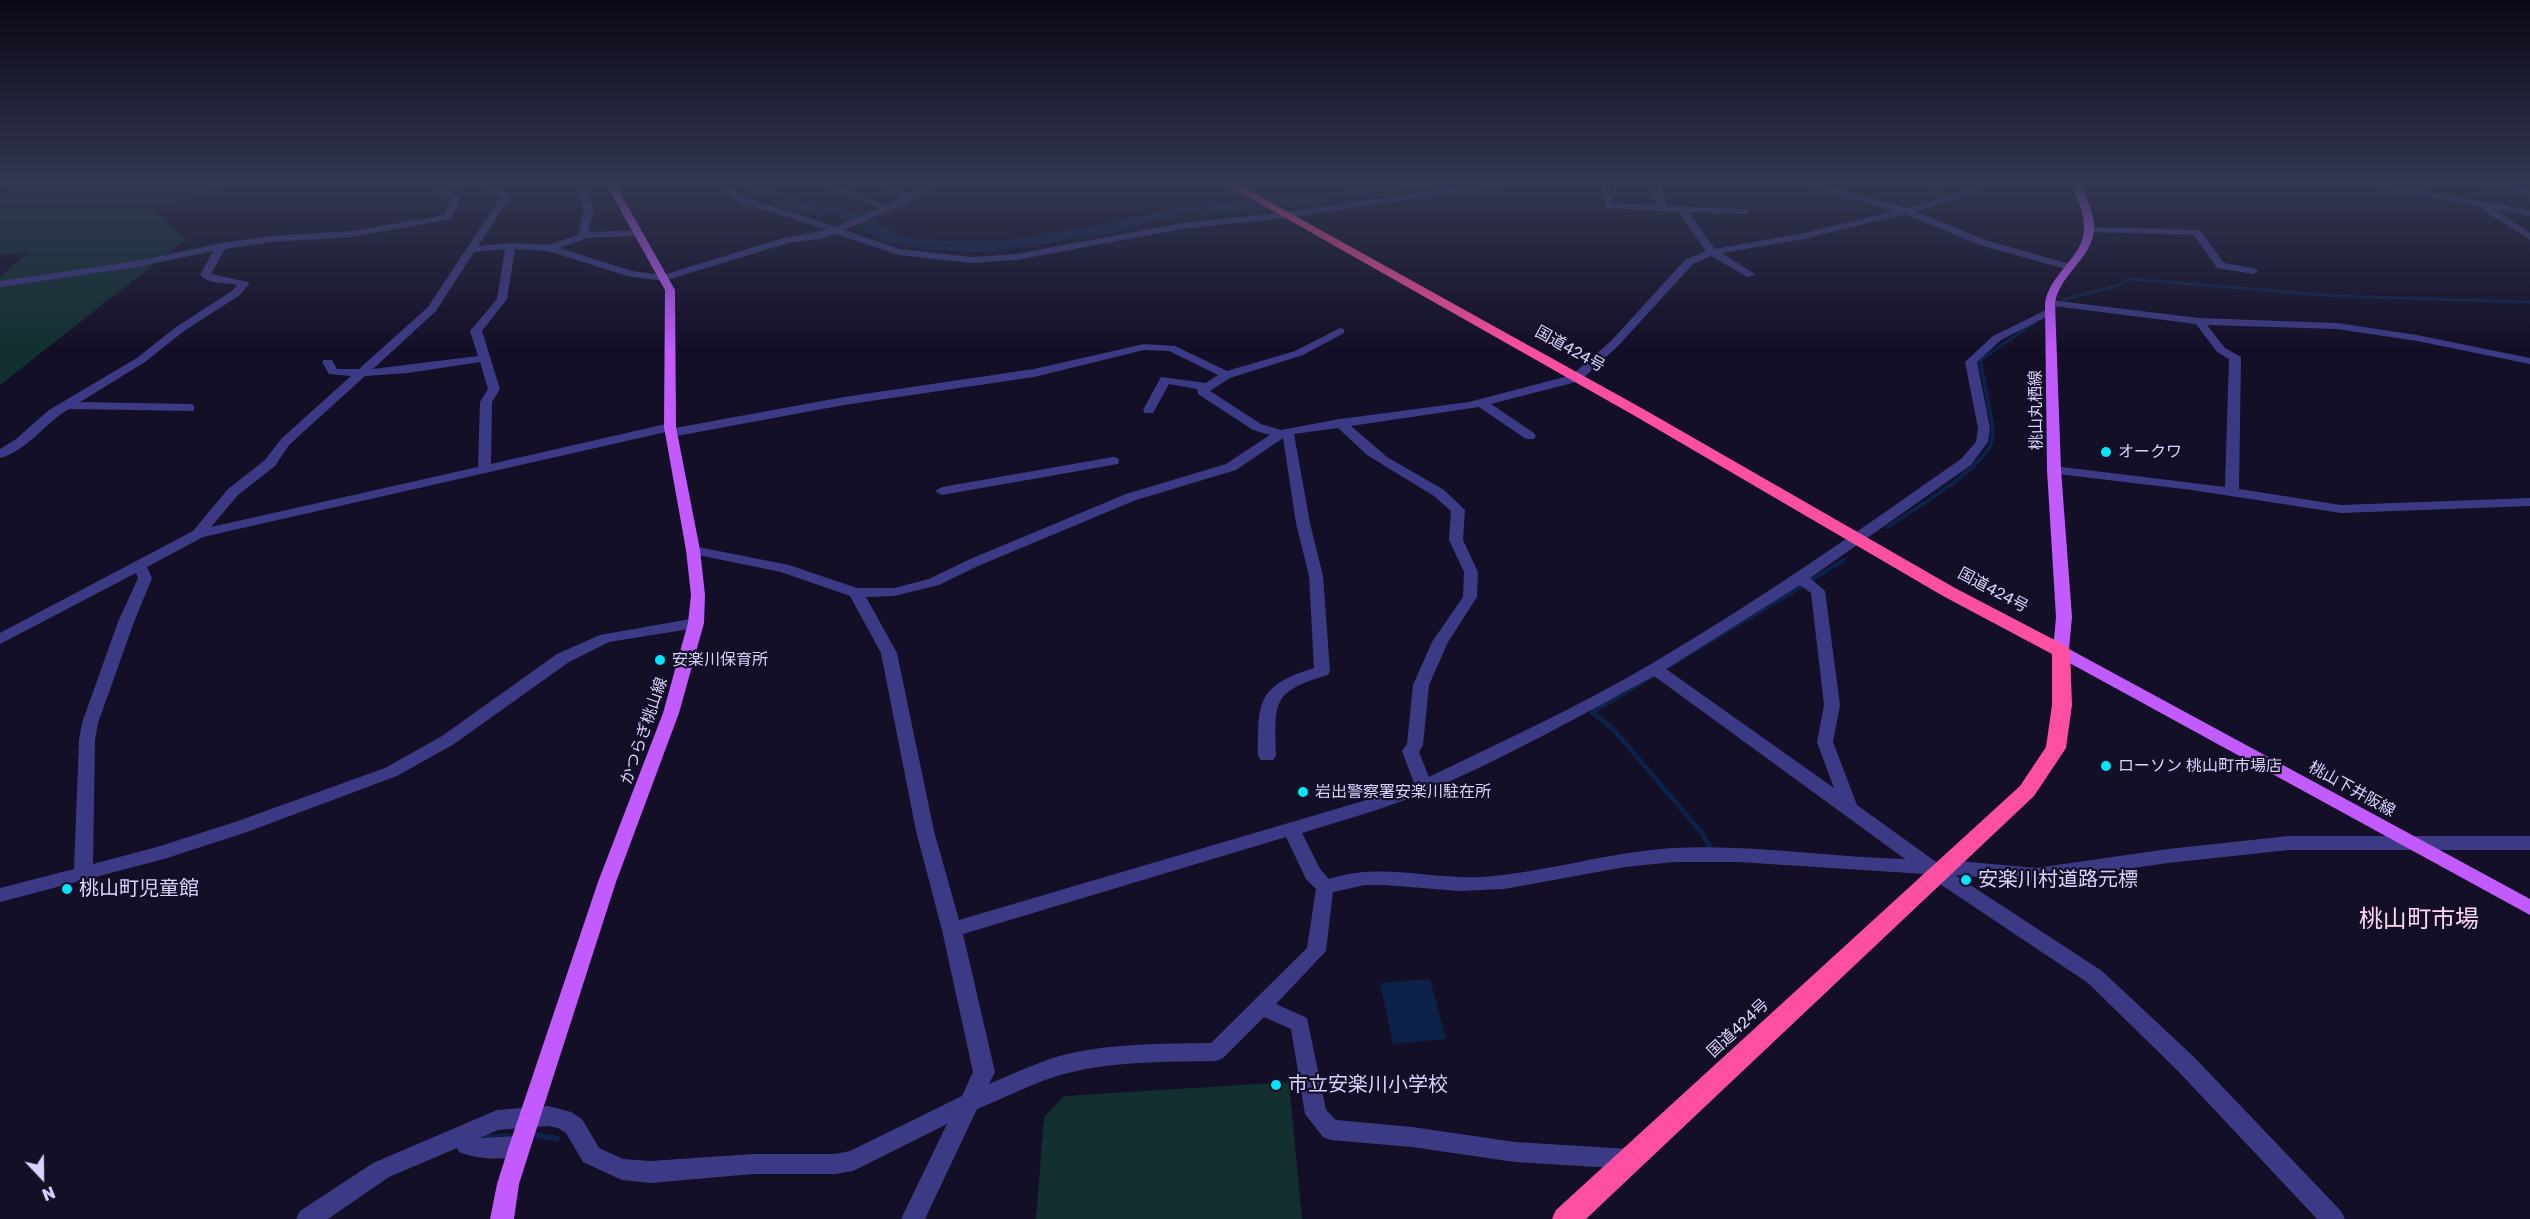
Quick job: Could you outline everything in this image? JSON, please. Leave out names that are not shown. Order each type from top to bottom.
[{"type":"highway","name":"国道424号","points":[[1327,239],[1858,538],[1949,592],[2061,651],[2062,705],[2056,748],[2027,791],[1938,869],[1566,1219]]},
{"type":"main road","name":"かつらぎ桃山線","points":[[502,1219],[508,1184],[520,1146],[607,882],[671,713],[696,623],[698,595],[693,550],[670,430],[668,359],[672,308],[670,291],[642,239]]},
{"type":"main road","name":"桃山丸栖線","points":[[2061,651],[2064,617],[2054,470],[2050,307],[2054,285],[2088,239]]},
{"type":"main road","name":"桃山下井阪線","points":[[2061,651],[2530,908]]},
{"type":"street","points":[[0,284],[137,264],[220,246],[274,239]]},
{"type":"street","points":[[198,534],[232,492],[270,463],[285,442],[432,309],[444,295],[477,239]]},
{"type":"street","points":[[549,248],[576,239]]},
{"type":"street","points":[[472,249],[511,246],[549,248],[620,271],[664,278],[796,239]]},
{"type":"street","points":[[858,239],[899,252],[972,260],[1016,257],[1113,239]]},
{"type":"street","points":[[1703,239],[1712,252],[1751,275]]},
{"type":"street","points":[[693,550],[784,568],[856,593],[894,592],[934,582],[973,563],[1131,497],[1231,466],[1282,434],[1340,423],[1481,403],[1576,378],[1615,343],[1689,262],[1712,252],[1787,239]]},
{"type":"street","points":[[1975,239],[2069,267]]},
{"type":"street","points":[[2202,239],[2221,266],[2253,271]]},
{"type":"street","points":[[0,454],[20,442],[53,413],[141,360],[180,329],[236,292],[244,284],[238,281],[212,280],[205,275],[220,246]]},
{"type":"street","points":[[484,469],[486,402],[494,389],[476,331],[502,299],[511,246]]},
{"type":"street","points":[[952,930],[1376,804],[1424,786],[1659,671],[1806,581],[1858,538],[1966,462],[1982,442],[1984,428],[1971,362],[1979,351],[2017,325],[2050,307],[2199,321],[2337,326],[2417,338],[2530,361]]},
{"type":"street","points":[[2199,321],[2220,350],[2235,357],[2232,492]]},
{"type":"street","points":[[1267,756],[1268,707],[1274,692],[1290,681],[1322,671],[1316,576],[1303,523],[1289,436],[1257,427],[1202,391],[1226,375],[1299,353],[1340,331]]},
{"type":"street","points":[[0,639],[138,568],[198,534],[484,469],[670,430],[1034,373],[1144,347],[1171,348],[1226,375]]},
{"type":"street","points":[[328,362],[333,372],[360,373],[424,369],[484,358]]},
{"type":"street","points":[[1149,410],[1166,380],[1208,387]]},
{"type":"street","points":[[1481,403],[1530,436]]},
{"type":"street","points":[[66,405],[190,408]]},
{"type":"street","points":[[1340,423],[1371,451],[1430,489],[1445,495],[1458,510],[1456,540],[1471,572],[1472,584],[1470,597],[1440,642],[1421,685],[1415,745],[1410,751],[1424,786]]},
{"type":"street","points":[[942,491],[1113,461]]},
{"type":"street","points":[[2054,470],[2232,492],[2341,509],[2530,502]]},
{"type":"street","points":[[83,874],[87,740],[90,723],[126,622],[145,578],[144,571],[138,568]]},
{"type":"street","points":[[1806,581],[1818,591],[1832,705],[1825,742],[1850,809]]},
{"type":"street","points":[[856,593],[889,653],[925,831],[952,930],[984,1072],[913,1219]]},
{"type":"street","points":[[0,896],[158,854],[230,831],[391,772],[448,740],[563,658],[605,638],[696,623]]},
{"type":"street","points":[[1659,671],[1850,809],[2095,977],[2186,1064],[2333,1219]]},
{"type":"street","points":[[1291,829],[1313,874],[1326,887]]},
{"type":"street","points":[[1326,887],[1336,883],[1389,875],[1480,884],[1674,855],[1775,856],[1871,866],[2036,875],[2168,856],[2289,843],[2530,843]]},
{"type":"street","points":[[308,1219],[381,1170],[497,1120],[548,1116],[563,1119],[574,1126],[591,1155],[622,1169],[651,1172],[753,1164],[835,1164],[853,1161],[968,1103],[1045,1070],[1070,1063],[1141,1054],[1216,1052],[1316,951],[1319,914],[1326,887]]},
{"type":"street","points":[[1261,1006],[1300,1024],[1316,1114],[1331,1130],[1412,1137],[1515,1152],[1630,1159]]},
{"type":"street","points":[[460,1135],[467,1145],[481,1148],[520,1146]]},
{"type":"green space","points":[[0,239],[186,239],[0,385],[0,277],[29,252],[0,255]]},
{"type":"green space","points":[[1289,1082],[1302,1219],[1036,1219],[1044,1117],[1064,1096]]},
{"type":"water","points":[[1430,979],[1446,1039],[1393,1044],[1380,983]]},
{"type":"waterway","points":[[895,239],[920,244],[969,247],[1000,246],[1044,239]]},
{"type":"waterway","points":[[2051,311],[2066,299],[2116,286],[2130,279],[2336,296],[2530,302]]},
{"type":"waterway","points":[[1982,359],[2034,323]]},
{"type":"waterway","points":[[1888,527],[1972,468],[1990,446],[1993,428],[1980,360],[1984,357]]},
{"type":"waterway","points":[[1808,582],[1844,560]]},
{"type":"waterway","points":[[1713,852],[1702,833],[1614,730],[1592,712],[1811,580]]},
{"type":"waterway","points":[[536,1135],[557,1139]]},
{"type":"waterway","points":[[487,1138],[509,1136]]},
{"type":"place","name":"オークワ","points":[[2106,452]]},
{"type":"place","name":"安楽川保育所","points":[[660,660]]},
{"type":"place","name":"ローソン 桃山町市場店","points":[[2106,766]]},
{"type":"place","name":"岩出警察署安楽川駐在所","points":[[1303,792]]},
{"type":"place","name":"安楽川村道路元標","points":[[1966,880]]},
{"type":"place","name":"桃山町児童館","points":[[67,889]]},
{"type":"place","name":"市立安楽川小学校","points":[[1276,1085]]},
{"type":"district","name":"桃山町市場","points":[[2419,919]]}]
